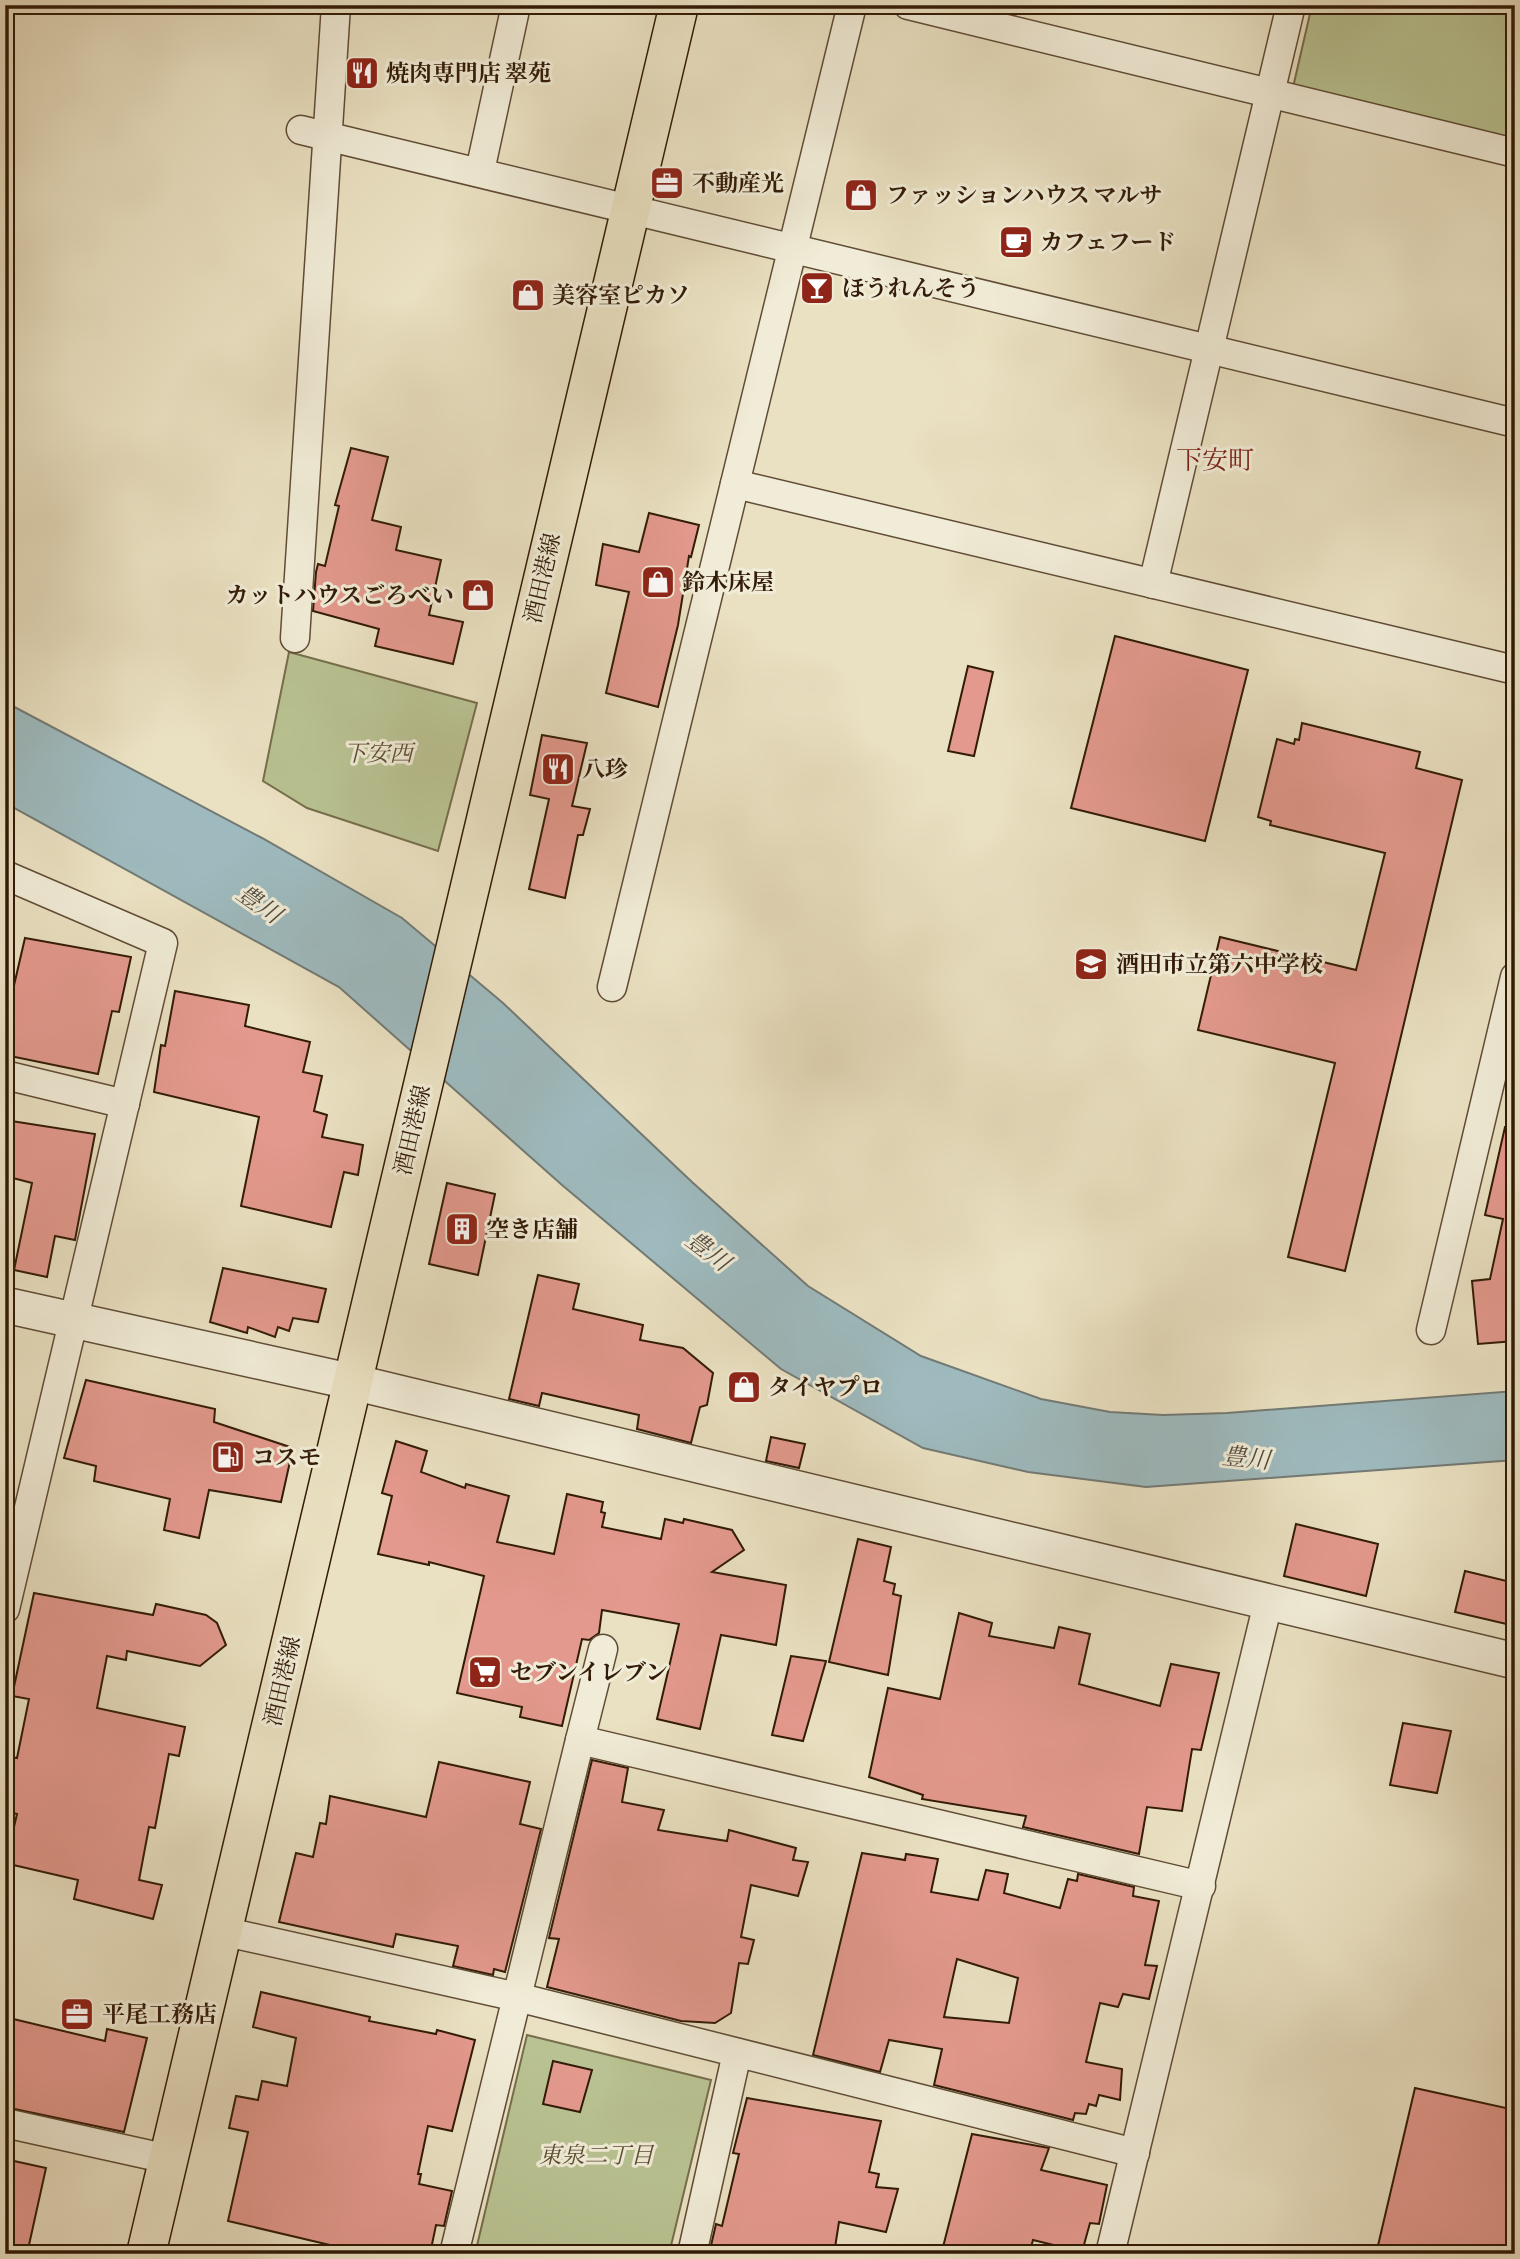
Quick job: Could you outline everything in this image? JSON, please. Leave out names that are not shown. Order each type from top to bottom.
[{"type":"main road","name":"酒田港線","points":[[146,2254],[679,5]]},
{"type":"street","points":[[295,638],[314,132],[336,5]]},
{"type":"street","points":[[480,171],[516,5]]},
{"type":"street","points":[[612,988],[852,5]]},
{"type":"street","points":[[908,5],[1515,153]]},
{"type":"street","points":[[1153,584],[1292,5]]},
{"type":"street","points":[[314,132],[1515,423]]},
{"type":"street","points":[[735,484],[1515,670]]},
{"type":"street","points":[[5,875],[163,943],[74,1320],[12,1549],[5,1609]]},
{"type":"street","points":[[1431,1330],[1515,977]]},
{"type":"street","points":[[5,1075],[125,1104]]},
{"type":"street","points":[[5,1304],[353,1382],[1515,1661]]},
{"type":"street","points":[[1110,2254],[1268,1603]]},
{"type":"street","points":[[454,2254],[603,1649]]},
{"type":"street","points":[[580,1740],[1201,1886]]},
{"type":"street","points":[[222,1931],[517,1997],[1135,2153]]},
{"type":"street","points":[[692,2254],[737,2053]]},
{"type":"street","points":[[5,2123],[169,2159]]},
{"type":"green space","points":[[1312,5],[1515,5],[1515,150],[1291,96]]},
{"type":"green space","name":"下安西","points":[[289,652],[477,703],[438,851],[307,808],[263,781]]},
{"type":"green space","name":"東泉二丁目","points":[[527,2035],[711,2080],[669,2254],[475,2254]]},
{"type":"water","name":"豊川","points":[[5,702],[262,838],[402,918],[503,1003],[692,1182],[808,1286],[921,1356],[1041,1399],[1110,1412],[1163,1415],[1227,1413],[1515,1391],[1515,1460],[1146,1487],[1028,1472],[923,1448],[781,1369],[562,1185],[339,987],[5,803]]},
{"type":"building","points":[[351,448],[388,457],[372,520],[401,527],[396,550],[441,560],[429,615],[463,622],[453,664],[375,646],[379,629],[313,611],[316,572],[318,564],[325,566],[339,506],[335,505]]},
{"type":"building","points":[[649,513],[699,525],[691,557],[689,556],[678,625],[658,707],[606,693],[629,592],[596,585],[603,544],[639,552]]},
{"type":"building","points":[[1115,636],[1248,670],[1205,841],[1071,808]]},
{"type":"building","points":[[968,666],[993,672],[974,756],[948,751]]},
{"type":"building","points":[[1302,723],[1420,752],[1416,768],[1462,780],[1345,1271],[1288,1257],[1335,1063],[1198,1030],[1220,937],[1356,970],[1385,853],[1270,825],[1271,821],[1258,817],[1277,739],[1294,744],[1295,739],[1299,740]]},
{"type":"building","points":[[542,735],[587,743],[572,806],[590,809],[583,835],[578,835],[565,898],[529,889],[549,799],[530,795]]},
{"type":"building","points":[[25,938],[131,957],[119,1012],[112,1011],[98,1074],[5,1055],[5,1024]]},
{"type":"building","points":[[175,991],[249,1005],[245,1026],[310,1042],[303,1072],[322,1076],[314,1111],[327,1115],[322,1137],[363,1145],[358,1175],[344,1172],[331,1227],[241,1206],[259,1117],[154,1092],[161,1045],[165,1046]]},
{"type":"building","points":[[5,1120],[95,1134],[75,1240],[55,1236],[47,1277],[14,1270],[32,1183],[5,1176]]},
{"type":"building","points":[[1505,1127],[1515,1128],[1515,1341],[1478,1344],[1472,1281],[1490,1279],[1503,1219],[1485,1215]]},
{"type":"building","name":"空き店舗","points":[[447,1183],[495,1194],[478,1275],[429,1264]]},
{"type":"building","points":[[223,1268],[326,1289],[318,1322],[293,1318],[289,1331],[278,1327],[275,1337],[248,1327],[247,1333],[210,1322]]},
{"type":"building","points":[[538,1275],[579,1284],[573,1309],[643,1325],[640,1340],[683,1348],[713,1373],[707,1405],[700,1407],[691,1443],[637,1429],[639,1415],[542,1393],[539,1406],[509,1399]]},
{"type":"building","points":[[86,1380],[215,1409],[214,1422],[293,1448],[281,1502],[209,1490],[199,1538],[164,1530],[170,1499],[94,1481],[96,1466],[64,1458]]},
{"type":"building","points":[[771,1437],[805,1444],[799,1468],[766,1461]]},
{"type":"building","points":[[396,1441],[427,1451],[421,1472],[465,1488],[466,1484],[509,1496],[497,1542],[554,1554],[567,1494],[603,1502],[601,1512],[605,1513],[602,1527],[661,1539],[665,1519],[683,1523],[684,1519],[732,1530],[744,1550],[712,1572],[786,1585],[776,1645],[721,1635],[700,1729],[657,1719],[679,1624],[602,1610],[599,1633],[589,1640],[582,1639],[562,1726],[520,1717],[522,1707],[457,1693],[484,1576],[429,1562],[429,1565],[378,1554],[392,1496],[382,1493]]},
{"type":"building","points":[[1296,1524],[1378,1544],[1366,1596],[1284,1576]]},
{"type":"building","points":[[858,1539],[891,1547],[884,1581],[895,1584],[893,1594],[901,1596],[888,1675],[829,1662]]},
{"type":"building","points":[[1465,1571],[1515,1583],[1515,1626],[1455,1612]]},
{"type":"building","points":[[34,1593],[153,1615],[156,1604],[206,1615],[217,1623],[226,1645],[200,1666],[127,1651],[126,1660],[107,1656],[97,1708],[185,1727],[179,1756],[169,1754],[155,1828],[149,1827],[139,1880],[162,1885],[153,1919],[74,1899],[78,1880],[9,1864],[11,1857],[7,1857],[17,1814],[5,1811],[5,1756],[17,1758],[29,1699],[12,1696]]},
{"type":"building","points":[[959,1613],[992,1623],[989,1636],[1054,1648],[1059,1627],[1090,1634],[1079,1684],[1160,1706],[1171,1664],[1219,1673],[1201,1750],[1192,1749],[1182,1811],[1147,1807],[1139,1854],[1023,1827],[1026,1816],[922,1799],[923,1795],[869,1777],[888,1688],[940,1699]]},
{"type":"building","points":[[791,1656],[826,1661],[803,1741],[772,1735]]},
{"type":"building","points":[[1403,1723],[1451,1731],[1437,1793],[1390,1785]]},
{"type":"building","points":[[592,1760],[628,1768],[622,1802],[664,1810],[658,1830],[727,1841],[729,1830],[796,1848],[793,1860],[808,1862],[798,1896],[751,1885],[741,1937],[754,1940],[748,1964],[739,1963],[731,2013],[715,2023],[681,2021],[547,1987],[559,1939],[549,1938]]},
{"type":"building","points":[[439,1762],[530,1782],[520,1824],[541,1829],[505,1972],[494,1969],[493,1975],[453,1966],[458,1946],[396,1934],[393,1947],[279,1922],[296,1853],[313,1857],[320,1823],[326,1824],[330,1796],[426,1817]]},
{"type":"building","points":[[862,1853],[905,1860],[906,1854],[938,1859],[931,1892],[978,1900],[986,1870],[1008,1874],[1004,1893],[1060,1908],[1068,1879],[1077,1881],[1078,1874],[1134,1887],[1133,1896],[1159,1901],[1145,1965],[1157,1966],[1149,1999],[1123,1994],[1118,2007],[1100,2003],[1086,2062],[1122,2069],[1120,2100],[1099,2095],[1096,2106],[1089,2104],[1086,2114],[1075,2113],[1073,2120],[934,2085],[942,2049],[889,2040],[880,2072],[813,2055]],"holes":[[[957,1959],[1018,1978],[1009,2023],[944,2017]]]},
{"type":"building","points":[[261,1992],[370,2017],[369,2021],[436,2034],[437,2030],[475,2040],[452,2131],[428,2126],[418,2174],[421,2174],[419,2184],[452,2191],[444,2226],[436,2225],[430,2254],[329,2254],[330,2245],[228,2221],[248,2132],[229,2128],[236,2096],[258,2100],[262,2081],[287,2086],[296,2038],[253,2027]]},
{"type":"building","points":[[5,2017],[105,2041],[107,2029],[147,2038],[124,2132],[5,2107]]},
{"type":"building","points":[[553,2061],[592,2070],[580,2112],[543,2104]]},
{"type":"building","points":[[1415,2088],[1515,2110],[1515,2254],[1376,2254]]},
{"type":"building","points":[[747,2098],[881,2121],[869,2172],[879,2174],[876,2187],[898,2189],[886,2232],[839,2222],[834,2254],[709,2254],[716,2224],[722,2226],[739,2154],[733,2153]]},
{"type":"building","points":[[972,2134],[1049,2148],[1041,2170],[1107,2185],[1099,2224],[1090,2223],[1082,2252],[1033,2240],[1029,2254],[972,2254],[943,2247]]},
{"type":"building","points":[[5,2159],[46,2168],[27,2254],[5,2254]]},
{"type":"place","name":"焼肉専門店 翠苑","points":[[362,73]]},
{"type":"place","name":"不動産光","points":[[667,183]]},
{"type":"place","name":"ファッションハウス マルサ","points":[[861,195]]},
{"type":"place","name":"カフェフード","points":[[1016,242]]},
{"type":"place","name":"ほうれんそう","points":[[817,288]]},
{"type":"place","name":"美容室ピカソ","points":[[528,295]]},
{"type":"place","name":"鈴木床屋","points":[[658,582]]},
{"type":"place","name":"カットハウスごろべい","points":[[478,595]]},
{"type":"place","name":"八珍","points":[[558,769]]},
{"type":"place","name":"酒田市立第六中学校","points":[[1091,964]]},
{"type":"place","name":"空き店舗","points":[[462,1229]]},
{"type":"place","name":"タイヤプロ","points":[[744,1387]]},
{"type":"place","name":"コスモ","points":[[228,1457]]},
{"type":"place","name":"セブンイレブン","points":[[485,1672]]},
{"type":"place","name":"平尾工務店","points":[[77,2014]]},
{"type":"district","name":"下安町","points":[[1215,460]]}]
